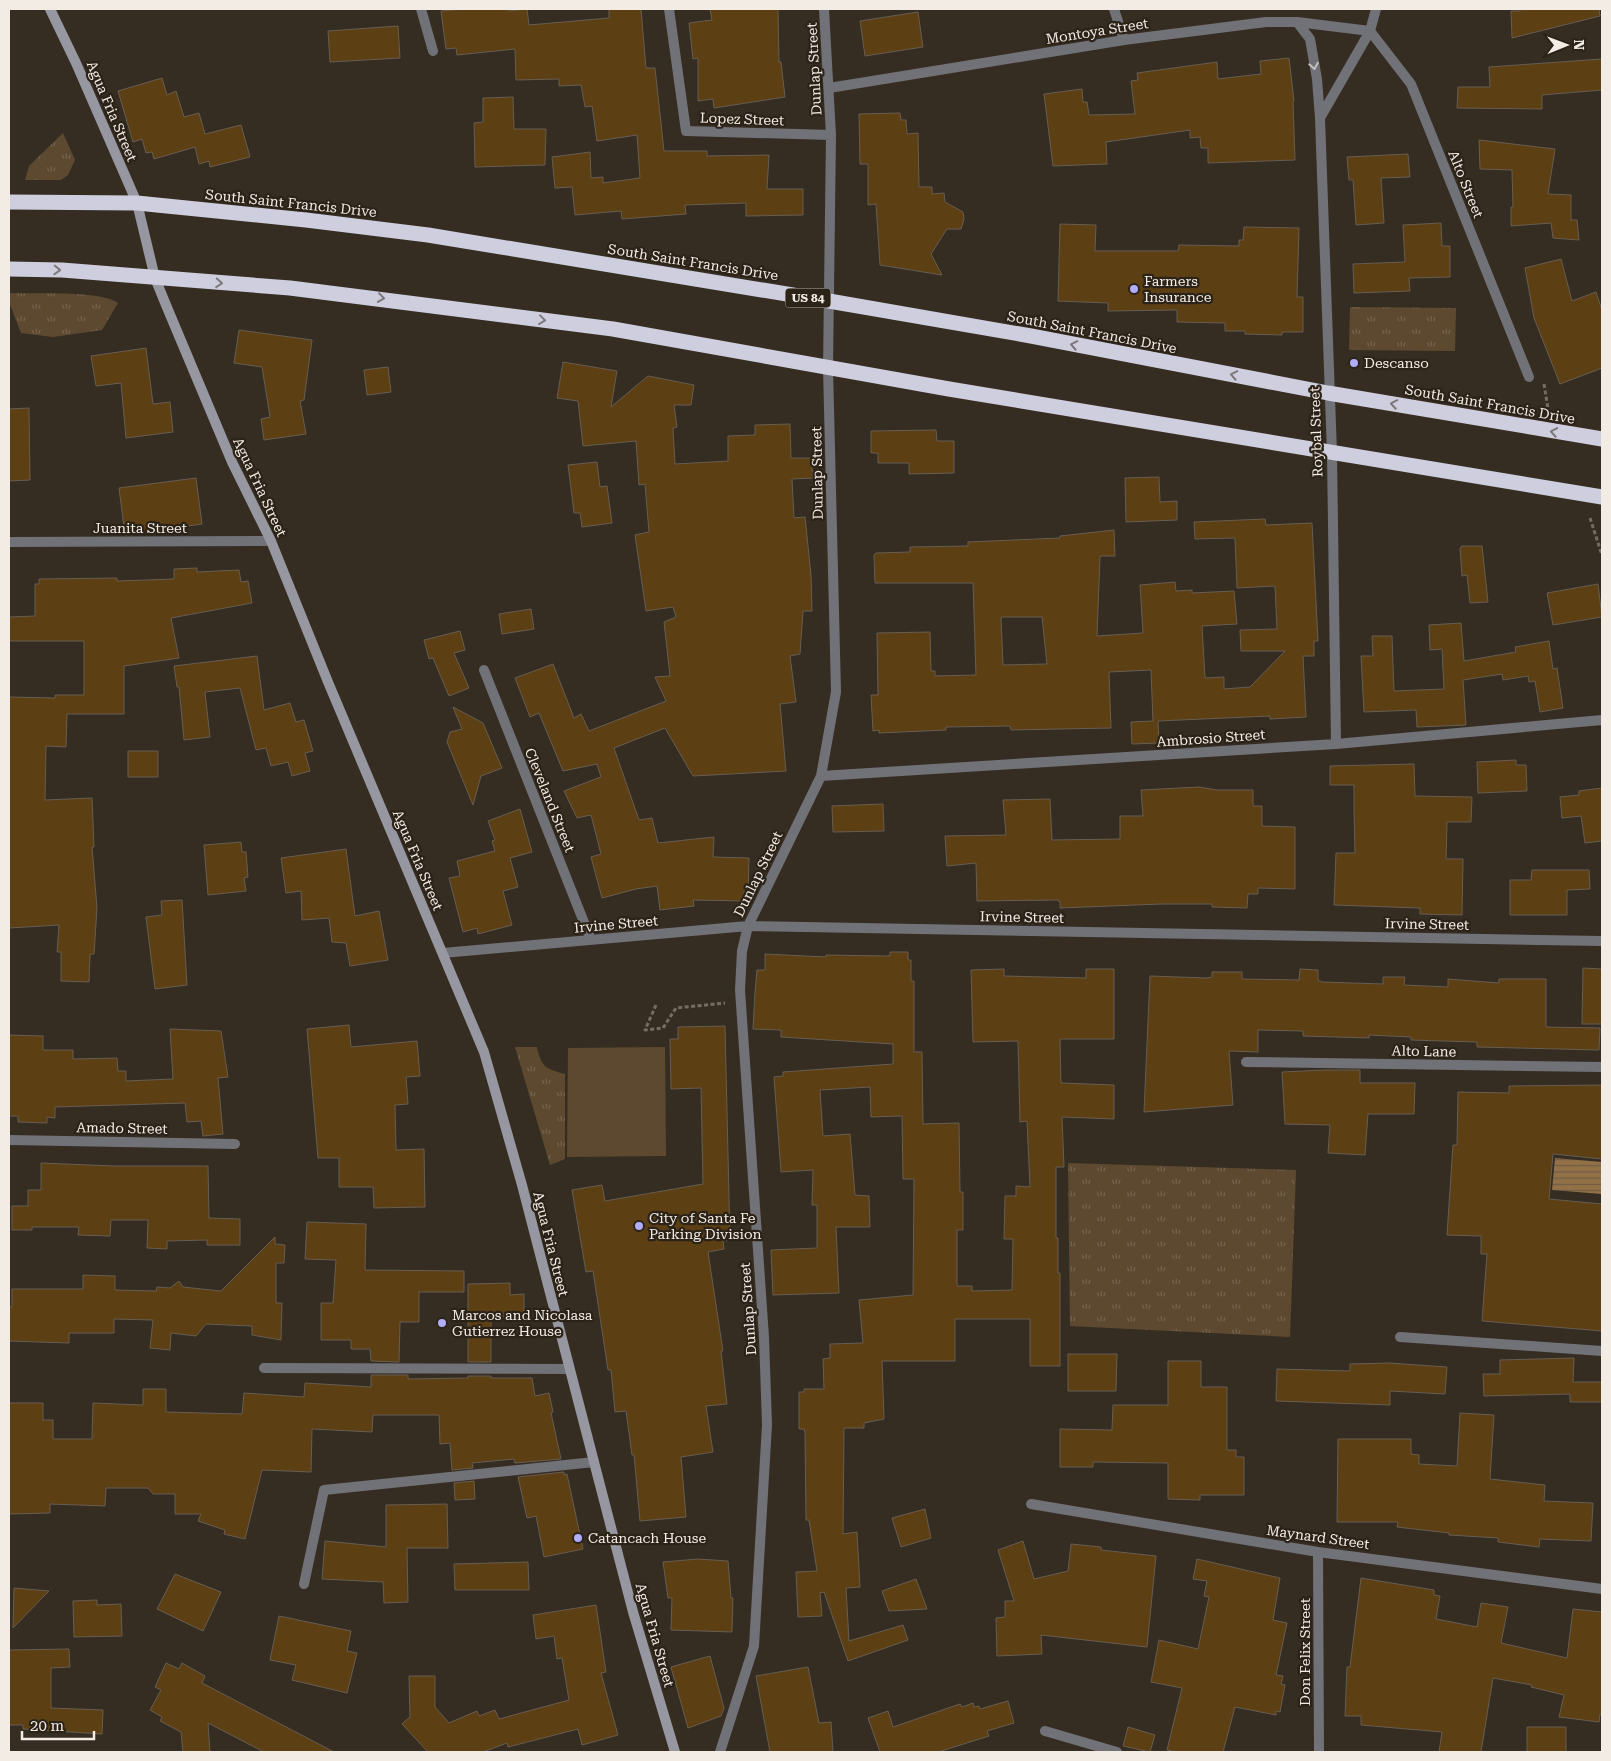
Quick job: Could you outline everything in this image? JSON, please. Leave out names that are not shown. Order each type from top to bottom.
[{"type":"highway","name":"South Saint Francis Drive","points":[[9,202],[137,203],[306,220],[428,235],[830,301],[1031,336],[1328,393],[1602,439]]},
{"type":"highway","points":[[9,269],[62,270],[290,288],[603,328],[828,368],[1602,497]]},
{"type":"street","name":"Agua Fria Street","points":[[50,9],[76,63],[137,203],[155,278],[232,462],[271,541],[328,682],[484,1052],[633,1612],[675,1752]]},
{"type":"street","points":[[422,9],[433,51]]},
{"type":"street","name":"Lopez Street","points":[[669,9],[686,131],[831,135]]},
{"type":"street","name":"Dunlap Street","points":[[720,1752],[754,1646],[767,1425],[764,1327],[740,990],[742,951],[748,926],[821,776],[836,692],[828,368],[831,135],[824,9]]},
{"type":"street","points":[[1114,9],[1124,40]]},
{"type":"street","points":[[1320,118],[1370,31],[1376,9]]},
{"type":"street","name":"Montoya Street","points":[[829,88],[1124,40],[1266,22],[1297,22],[1370,31]]},
{"type":"street","name":"Roybal Street","points":[[1297,22],[1310,39],[1317,79],[1320,118],[1328,393],[1332,453],[1336,744]]},
{"type":"street","name":"Alto Street","points":[[1370,31],[1411,84],[1529,377]]},
{"type":"street","name":"Juanita Street","points":[[9,542],[271,541]]},
{"type":"street","name":"Cleveland Street","points":[[484,670],[591,940]]},
{"type":"street","name":"Ambrosio Street","points":[[821,776],[1336,744],[1602,720]]},
{"type":"street","name":"Irvine Street","points":[[443,953],[748,926],[1602,941]]},
{"type":"street","name":"Alto Lane","points":[[1246,1062],[1602,1067]]},
{"type":"street","name":"Amado Street","points":[[9,1140],[235,1144]]},
{"type":"street","points":[[1400,1337],[1602,1351]]},
{"type":"street","points":[[264,1368],[569,1369]]},
{"type":"street","points":[[304,1584],[324,1490],[594,1462]]},
{"type":"street","name":"Maynard Street","points":[[1030,1504],[1318,1552],[1602,1589]]},
{"type":"street","name":"Don Felix Street","points":[[1318,1552],[1320,1752]]},
{"type":"street","points":[[1044,1731],[1117,1752]]},
{"type":"path","points":[[1541,377],[1547,392],[1548,409]]},
{"type":"path","points":[[1590,518],[1602,555]]},
{"type":"path","points":[[656,1005],[645,1030],[663,1028],[676,1008],[728,1003],[728,1011]]},
{"type":"green space","points":[[63,133],[75,160],[68,175],[61,180],[25,180],[29,166]]},
{"type":"green space","points":[[9,293],[82,294],[109,299],[118,303],[102,330],[53,337],[21,333],[9,302]]},
{"type":"green space","points":[[1350,307],[1456,308],[1455,351],[1349,350]]},
{"type":"green space","points":[[515,1047],[537,1047],[540,1059],[545,1066],[565,1074],[565,1159],[550,1165]]},
{"type":"green space","points":[[665,1047],[666,1156],[567,1157],[568,1048]]},
{"type":"green space","points":[[1068,1163],[1296,1170],[1290,1337],[1070,1326]]},
{"type":"shaded area","points":[[1555,1158],[1602,1162],[1602,1194],[1552,1190]]},
{"type":"building","points":[[508,9],[508,11],[527,9],[529,25],[609,18],[609,9],[641,9],[646,68],[655,68],[664,151],[707,151],[707,156],[769,155],[767,189],[803,189],[803,215],[746,216],[746,203],[685,205],[686,214],[622,219],[621,211],[575,215],[572,187],[555,188],[552,157],[590,152],[591,178],[603,177],[603,183],[640,178],[637,135],[597,141],[592,106],[585,107],[581,85],[559,86],[559,79],[516,80],[515,49],[457,55],[456,48],[446,49],[441,11]]},
{"type":"building","points":[[710,9],[778,9],[779,62],[781,62],[785,97],[714,108],[713,99],[698,101],[698,58],[693,59],[689,23],[712,20]]},
{"type":"building","points":[[1520,9],[1599,9],[1600,16],[1512,38],[1511,11],[1520,11]]},
{"type":"building","points":[[918,12],[923,47],[865,56],[860,21]]},
{"type":"building","points":[[398,26],[400,58],[330,62],[328,31]]},
{"type":"building","points":[[1289,58],[1294,101],[1295,160],[1208,163],[1208,148],[1201,148],[1200,137],[1190,138],[1190,130],[1106,142],[1107,164],[1053,166],[1044,94],[1082,89],[1083,102],[1087,102],[1089,115],[1135,114],[1131,81],[1138,80],[1137,73],[1217,62],[1218,79],[1261,74],[1260,61]]},
{"type":"building","points":[[1602,59],[1602,90],[1542,95],[1542,109],[1457,108],[1458,87],[1490,87],[1489,67]]},
{"type":"building","points":[[162,78],[167,95],[176,91],[184,117],[199,113],[205,134],[241,125],[250,157],[210,167],[209,161],[199,164],[195,147],[154,159],[152,152],[146,153],[142,139],[133,142],[118,91]]},
{"type":"building","points":[[513,97],[514,129],[546,129],[545,165],[475,167],[474,123],[483,122],[483,98]]},
{"type":"building","points":[[900,113],[901,120],[906,120],[907,134],[918,133],[919,187],[932,187],[932,194],[944,193],[945,202],[963,212],[964,219],[961,229],[947,229],[931,254],[942,275],[880,265],[876,204],[868,205],[868,164],[860,164],[859,114]]},
{"type":"building","points":[[1479,140],[1555,149],[1548,194],[1571,195],[1571,220],[1577,220],[1579,240],[1553,238],[1551,223],[1511,226],[1511,207],[1513,207],[1512,170],[1480,169]]},
{"type":"building","points":[[1408,154],[1410,177],[1381,178],[1384,223],[1356,225],[1353,180],[1349,180],[1347,157]]},
{"type":"building","points":[[1441,223],[1442,246],[1450,246],[1450,277],[1409,278],[1410,291],[1354,293],[1353,264],[1405,262],[1403,225]]},
{"type":"building","points":[[1060,224],[1096,225],[1095,251],[1178,251],[1179,245],[1239,246],[1239,240],[1243,240],[1244,227],[1299,228],[1297,297],[1303,297],[1303,332],[1282,332],[1282,335],[1245,334],[1245,331],[1225,331],[1225,323],[1177,322],[1177,310],[1108,311],[1108,303],[1058,301]]},
{"type":"building","points":[[1561,259],[1572,301],[1596,292],[1602,310],[1602,368],[1560,384],[1534,318],[1525,268]]},
{"type":"building","points":[[239,330],[312,340],[304,400],[300,401],[306,434],[264,440],[261,419],[270,417],[262,367],[234,363]]},
{"type":"building","points":[[146,348],[153,404],[170,402],[173,432],[126,438],[121,383],[96,386],[91,356]]},
{"type":"building","points":[[563,362],[617,371],[611,407],[648,376],[694,385],[691,405],[674,405],[677,427],[673,428],[675,464],[728,461],[728,436],[755,435],[755,425],[790,424],[791,458],[811,458],[813,478],[792,479],[794,518],[805,517],[811,575],[812,611],[803,611],[800,654],[790,656],[796,702],[780,704],[786,771],[693,776],[665,728],[614,748],[639,820],[652,818],[658,843],[714,837],[713,857],[749,858],[748,892],[744,892],[745,901],[693,900],[694,906],[660,910],[657,886],[636,889],[602,898],[591,857],[601,854],[591,815],[577,818],[564,791],[601,777],[597,764],[563,771],[539,713],[530,717],[515,678],[553,664],[574,718],[581,714],[589,731],[666,701],[655,677],[670,676],[664,622],[676,617],[673,607],[646,611],[635,535],[649,532],[645,484],[639,485],[636,441],[583,446],[578,401],[557,398]]},
{"type":"building","points":[[388,367],[391,392],[367,395],[364,370]]},
{"type":"building","points":[[29,408],[30,480],[9,481],[9,409]]},
{"type":"building","points":[[936,430],[937,441],[954,441],[954,473],[909,474],[909,463],[878,463],[878,453],[871,453],[871,431]]},
{"type":"building","points":[[597,462],[600,487],[607,486],[612,523],[582,527],[580,513],[574,513],[568,465]]},
{"type":"building","points":[[1159,477],[1160,502],[1177,501],[1177,520],[1126,522],[1125,478]]},
{"type":"building","points":[[196,478],[202,524],[125,535],[119,488]]},
{"type":"building","points":[[1265,519],[1266,525],[1312,523],[1318,641],[1314,641],[1314,656],[1303,656],[1306,717],[1270,719],[1270,716],[1158,721],[1159,743],[1132,744],[1131,722],[1153,721],[1151,670],[1109,672],[1111,728],[1011,730],[1010,726],[946,727],[946,730],[879,733],[879,730],[873,731],[871,695],[878,695],[877,633],[930,632],[931,671],[935,671],[935,676],[976,675],[973,583],[875,583],[874,555],[876,553],[910,552],[910,547],[968,546],[968,542],[1060,538],[1060,536],[1114,530],[1115,556],[1100,556],[1097,636],[1143,633],[1140,585],[1175,582],[1176,591],[1192,590],[1192,593],[1234,591],[1237,624],[1202,626],[1205,678],[1224,677],[1224,689],[1250,687],[1285,651],[1241,651],[1240,630],[1277,629],[1275,586],[1237,588],[1235,538],[1195,539],[1194,522]],"holes":[[[1001,617],[1042,617],[1047,664],[1003,665]]]},
{"type":"building","points":[[1462,546],[1482,546],[1488,602],[1470,603],[1467,575],[1462,576],[1460,548]]},
{"type":"building","points":[[197,568],[197,572],[239,570],[241,582],[248,581],[252,603],[171,618],[179,658],[124,666],[124,714],[67,714],[66,747],[46,746],[45,800],[92,798],[94,847],[92,847],[97,908],[94,954],[90,954],[89,982],[61,981],[61,952],[57,952],[59,925],[9,928],[9,697],[55,698],[55,695],[84,695],[84,641],[9,641],[9,617],[35,616],[35,584],[39,584],[39,579],[117,578],[117,581],[174,579],[174,569]]},
{"type":"building","points":[[1598,584],[1602,617],[1553,625],[1547,593]]},
{"type":"building","points":[[531,609],[534,629],[502,634],[499,614]]},
{"type":"building","points":[[1461,623],[1464,661],[1516,652],[1515,647],[1549,641],[1553,669],[1557,668],[1563,708],[1540,712],[1535,681],[1529,682],[1528,676],[1503,680],[1502,674],[1463,680],[1466,725],[1417,727],[1416,710],[1364,712],[1361,656],[1373,656],[1372,636],[1392,636],[1394,691],[1444,689],[1442,649],[1430,650],[1429,625]]},
{"type":"building","points":[[460,631],[465,650],[454,653],[469,688],[449,696],[433,658],[429,659],[424,640]]},
{"type":"building","points":[[257,656],[264,710],[290,703],[296,722],[304,720],[313,751],[305,753],[310,771],[292,776],[288,762],[271,766],[266,748],[256,750],[240,688],[205,692],[210,737],[184,740],[179,687],[177,687],[174,666]]},
{"type":"building","points":[[453,707],[483,723],[502,768],[481,776],[473,805],[447,742],[450,732],[462,729]]},
{"type":"building","points":[[128,751],[158,751],[158,777],[128,777]]},
{"type":"building","points":[[1516,760],[1516,765],[1526,765],[1527,791],[1478,793],[1477,762]]},
{"type":"building","points":[[1414,764],[1415,796],[1472,797],[1471,822],[1447,822],[1446,859],[1463,859],[1462,915],[1420,914],[1420,908],[1334,905],[1336,853],[1355,853],[1354,785],[1330,785],[1330,766]]},
{"type":"building","points":[[1199,787],[1217,790],[1253,790],[1253,806],[1262,806],[1262,826],[1295,827],[1295,889],[1258,888],[1258,894],[1248,894],[1247,908],[1212,907],[1212,904],[1161,904],[1060,908],[1060,902],[1057,900],[977,901],[976,863],[947,866],[945,836],[1006,835],[1003,800],[1050,799],[1052,840],[1120,839],[1120,816],[1143,816],[1141,790]]},
{"type":"building","points":[[1602,788],[1602,841],[1585,843],[1581,816],[1562,818],[1560,797],[1579,795],[1579,791]]},
{"type":"building","points":[[883,804],[884,831],[833,832],[832,806]]},
{"type":"building","points":[[520,809],[532,852],[510,858],[518,887],[503,891],[512,925],[478,934],[477,928],[463,932],[449,878],[460,876],[457,861],[495,851],[492,841],[495,840],[488,821]]},
{"type":"building","points":[[241,842],[242,852],[246,852],[248,877],[244,878],[246,891],[208,895],[204,845]]},
{"type":"building","points":[[346,849],[355,916],[379,911],[388,960],[350,966],[346,943],[332,942],[329,918],[302,920],[301,891],[286,893],[281,858]]},
{"type":"building","points":[[1532,870],[1589,870],[1590,889],[1567,890],[1567,915],[1510,915],[1510,880],[1531,880]]},
{"type":"building","points":[[182,900],[187,985],[155,989],[146,917],[162,915],[161,901]]},
{"type":"building","points":[[890,952],[908,952],[908,960],[911,960],[911,981],[914,981],[914,1052],[922,1052],[923,1124],[959,1123],[960,1192],[963,1192],[963,1230],[957,1230],[957,1286],[972,1286],[972,1291],[1012,1290],[1013,1239],[1004,1239],[1005,1196],[1016,1196],[1016,1186],[1030,1187],[1027,1121],[1020,1122],[1018,1041],[973,1042],[971,970],[1004,969],[1004,976],[1086,978],[1086,969],[1114,969],[1114,1039],[1060,1039],[1061,1083],[1114,1085],[1114,1119],[1062,1117],[1064,1167],[1056,1167],[1056,1238],[1058,1238],[1058,1273],[1060,1273],[1060,1366],[1030,1366],[1030,1319],[955,1319],[955,1361],[882,1361],[884,1419],[864,1423],[864,1428],[844,1428],[843,1534],[857,1532],[860,1587],[846,1588],[849,1641],[903,1625],[908,1640],[848,1661],[824,1592],[820,1593],[822,1616],[798,1617],[796,1572],[817,1571],[809,1520],[806,1520],[805,1433],[804,1429],[799,1429],[799,1392],[804,1392],[804,1389],[824,1389],[823,1359],[830,1358],[830,1344],[863,1343],[859,1300],[913,1295],[914,1179],[903,1179],[902,1116],[871,1117],[870,1087],[820,1090],[823,1136],[850,1134],[855,1195],[869,1196],[870,1227],[836,1227],[839,1293],[773,1295],[771,1250],[817,1248],[817,1205],[812,1205],[813,1170],[781,1172],[774,1077],[783,1076],[783,1072],[893,1064],[893,1044],[781,1037],[781,1030],[753,1029],[755,992],[757,970],[765,970],[765,954],[826,957],[826,955],[890,956]]},
{"type":"building","points":[[1583,968],[1602,969],[1602,1024],[1582,1024]]},
{"type":"building","points":[[1300,969],[1318,970],[1318,980],[1322,982],[1383,984],[1383,977],[1405,977],[1404,985],[1448,987],[1448,979],[1499,983],[1499,979],[1546,979],[1546,1027],[1600,1028],[1599,1050],[1477,1047],[1477,1042],[1411,1040],[1411,1037],[1369,1035],[1369,1038],[1303,1036],[1303,1031],[1258,1030],[1258,1052],[1229,1051],[1233,1105],[1144,1112],[1150,976],[1207,978],[1212,977],[1212,972],[1242,972],[1242,979],[1299,980]]},
{"type":"building","points":[[349,1025],[351,1047],[417,1041],[420,1076],[406,1077],[408,1104],[395,1105],[396,1150],[424,1149],[425,1207],[374,1208],[373,1187],[339,1187],[339,1158],[318,1158],[307,1029]]},
{"type":"building","points":[[725,1026],[730,1240],[723,1241],[724,1249],[708,1252],[723,1351],[721,1351],[727,1404],[706,1406],[713,1452],[681,1457],[686,1517],[640,1521],[634,1455],[632,1455],[626,1411],[615,1412],[611,1370],[608,1370],[593,1271],[586,1272],[572,1190],[602,1185],[605,1201],[703,1184],[701,1088],[671,1089],[670,1039],[678,1039],[678,1027]]},
{"type":"building","points":[[170,1029],[221,1031],[228,1077],[218,1078],[223,1134],[203,1136],[201,1121],[187,1122],[185,1103],[55,1107],[55,1118],[47,1117],[47,1123],[18,1122],[18,1116],[9,1116],[9,1035],[43,1036],[43,1050],[73,1050],[73,1059],[117,1058],[118,1071],[126,1071],[126,1081],[173,1079]]},
{"type":"building","points":[[1360,1070],[1360,1083],[1415,1083],[1414,1114],[1368,1114],[1365,1155],[1328,1153],[1330,1125],[1285,1124],[1282,1072]]},
{"type":"building","points":[[1602,1085],[1602,1159],[1553,1154],[1549,1199],[1602,1204],[1602,1331],[1482,1321],[1487,1254],[1481,1254],[1481,1236],[1447,1235],[1453,1145],[1457,1145],[1458,1092],[1509,1093],[1509,1086]]},
{"type":"building","points":[[41,1163],[114,1166],[208,1166],[209,1218],[240,1219],[240,1245],[207,1245],[207,1240],[167,1241],[167,1249],[147,1248],[148,1220],[111,1220],[110,1236],[78,1235],[79,1227],[32,1227],[32,1230],[12,1230],[12,1206],[28,1206],[28,1190],[41,1190]]},
{"type":"building","points":[[307,1222],[366,1224],[365,1270],[464,1271],[464,1292],[419,1292],[419,1322],[400,1322],[399,1362],[371,1361],[370,1349],[351,1349],[351,1340],[321,1340],[321,1303],[333,1303],[336,1260],[305,1259]]},
{"type":"building","points":[[275,1237],[275,1244],[285,1245],[284,1263],[276,1263],[276,1303],[282,1303],[281,1340],[252,1335],[252,1326],[206,1324],[196,1336],[171,1333],[170,1350],[150,1348],[153,1320],[114,1319],[114,1333],[69,1333],[69,1343],[9,1341],[9,1307],[12,1307],[12,1289],[83,1289],[83,1275],[115,1276],[115,1290],[156,1291],[157,1287],[170,1288],[179,1281],[183,1287],[221,1291]]},
{"type":"building","points":[[510,1283],[510,1295],[524,1294],[524,1317],[491,1317],[491,1362],[468,1362],[468,1284]]},
{"type":"building","points":[[1068,1354],[1117,1354],[1116,1391],[1068,1391]]},
{"type":"building","points":[[1574,1358],[1573,1382],[1602,1382],[1602,1402],[1570,1402],[1570,1394],[1484,1396],[1483,1374],[1500,1374],[1500,1360]]},
{"type":"building","points":[[1168,1361],[1201,1361],[1201,1387],[1227,1387],[1227,1450],[1236,1450],[1236,1457],[1244,1457],[1244,1495],[1200,1495],[1200,1500],[1168,1499],[1168,1463],[1093,1462],[1093,1467],[1060,1467],[1060,1429],[1112,1430],[1113,1405],[1168,1405]]},
{"type":"building","points":[[1389,1363],[1447,1367],[1445,1394],[1390,1391],[1390,1405],[1276,1401],[1277,1369],[1350,1371],[1350,1364]]},
{"type":"building","points":[[371,1375],[408,1375],[408,1379],[468,1378],[468,1376],[532,1378],[535,1396],[549,1393],[553,1412],[551,1413],[561,1459],[515,1463],[514,1459],[472,1463],[473,1468],[452,1470],[450,1443],[440,1444],[439,1415],[373,1415],[372,1432],[312,1429],[311,1472],[262,1470],[245,1539],[224,1534],[225,1530],[198,1521],[201,1514],[175,1514],[175,1494],[153,1494],[148,1488],[106,1488],[105,1506],[50,1504],[50,1513],[9,1514],[9,1403],[43,1403],[43,1420],[53,1420],[53,1439],[92,1439],[93,1403],[143,1405],[143,1389],[166,1389],[166,1412],[242,1414],[244,1393],[304,1397],[305,1383],[371,1387]]},
{"type":"building","points":[[1460,1413],[1494,1415],[1490,1479],[1545,1485],[1544,1501],[1593,1503],[1591,1541],[1540,1539],[1539,1547],[1498,1542],[1498,1538],[1449,1535],[1449,1533],[1397,1527],[1398,1522],[1337,1522],[1338,1439],[1411,1439],[1411,1454],[1419,1455],[1419,1464],[1457,1466]]},
{"type":"building","points":[[564,1472],[564,1475],[567,1474],[583,1549],[544,1557],[536,1516],[527,1518],[518,1477]]},
{"type":"building","points":[[474,1481],[475,1499],[455,1500],[454,1483]]},
{"type":"building","points":[[447,1504],[448,1548],[407,1548],[408,1602],[384,1603],[383,1582],[322,1579],[325,1541],[386,1547],[386,1505]]},
{"type":"building","points":[[925,1509],[931,1538],[901,1547],[892,1518]]},
{"type":"building","points":[[1023,1541],[1034,1579],[1068,1571],[1071,1544],[1101,1547],[1101,1550],[1156,1556],[1147,1647],[1041,1635],[1042,1654],[997,1656],[996,1618],[1005,1617],[1005,1601],[1014,1601],[998,1550]]},
{"type":"building","points":[[698,1559],[728,1561],[731,1598],[733,1598],[732,1632],[671,1630],[672,1598],[668,1598],[663,1562]]},
{"type":"building","points":[[1197,1559],[1280,1578],[1273,1620],[1287,1623],[1276,1675],[1283,1676],[1281,1684],[1285,1685],[1280,1712],[1276,1711],[1276,1715],[1235,1707],[1223,1752],[1177,1752],[1167,1750],[1182,1688],[1151,1682],[1159,1640],[1198,1649],[1209,1597],[1204,1596],[1207,1581],[1193,1579]]},
{"type":"building","points":[[528,1562],[529,1590],[455,1590],[454,1564]]},
{"type":"building","points":[[175,1574],[221,1592],[203,1631],[157,1609]]},
{"type":"building","points":[[1361,1578],[1434,1590],[1434,1595],[1440,1596],[1436,1619],[1477,1627],[1481,1603],[1508,1607],[1501,1643],[1567,1658],[1573,1609],[1602,1612],[1602,1715],[1600,1714],[1599,1722],[1559,1717],[1564,1695],[1531,1687],[1532,1685],[1493,1678],[1481,1752],[1439,1752],[1442,1732],[1361,1725],[1361,1716],[1345,1716],[1347,1667],[1350,1667]]},
{"type":"building","points":[[916,1579],[927,1609],[889,1611],[882,1591]]},
{"type":"building","points":[[14,1588],[49,1591],[13,1628]]},
{"type":"building","points":[[97,1600],[97,1605],[121,1604],[122,1636],[74,1637],[73,1601]]},
{"type":"building","points":[[596,1605],[606,1672],[601,1673],[618,1735],[582,1745],[578,1729],[508,1747],[507,1743],[483,1752],[428,1752],[402,1724],[410,1717],[409,1676],[435,1676],[435,1707],[449,1723],[477,1711],[479,1716],[495,1710],[499,1719],[569,1700],[562,1658],[557,1659],[554,1636],[536,1639],[533,1615]]},
{"type":"building","points":[[279,1616],[351,1631],[347,1651],[357,1653],[347,1693],[292,1680],[296,1665],[270,1660]]},
{"type":"building","points":[[69,1649],[70,1667],[51,1668],[51,1708],[103,1710],[102,1734],[23,1729],[23,1725],[9,1725],[9,1650]]},
{"type":"building","points":[[710,1656],[724,1708],[721,1716],[688,1728],[671,1667]]},
{"type":"building","points":[[166,1663],[179,1669],[182,1663],[205,1676],[202,1683],[334,1752],[264,1752],[208,1723],[210,1752],[183,1752],[181,1732],[160,1721],[162,1717],[150,1710],[161,1690],[155,1687]]},
{"type":"building","points":[[808,1667],[819,1723],[831,1722],[833,1752],[770,1752],[756,1676]]},
{"type":"building","points":[[1008,1701],[1014,1723],[987,1731],[989,1736],[938,1752],[880,1752],[868,1718],[888,1711],[893,1727],[960,1704],[962,1707],[973,1703],[974,1707],[979,1706],[980,1709]]},
{"type":"building","points":[[1128,1727],[1155,1735],[1150,1752],[1123,1746]]},
{"type":"building","points":[[1527,1727],[1566,1727],[1566,1752],[1527,1752]]},
{"type":"place","name":"Farmers Insurance","points":[[1134,289]]},
{"type":"place","name":"Descanso","points":[[1354,363]]},
{"type":"place","name":"City of Santa Fe Parking Division","points":[[639,1226]]},
{"type":"place","name":"Marcos and Nicolasa Gutierrez House","points":[[442,1323]]},
{"type":"place","name":"Catancach House","points":[[578,1538]]}]
